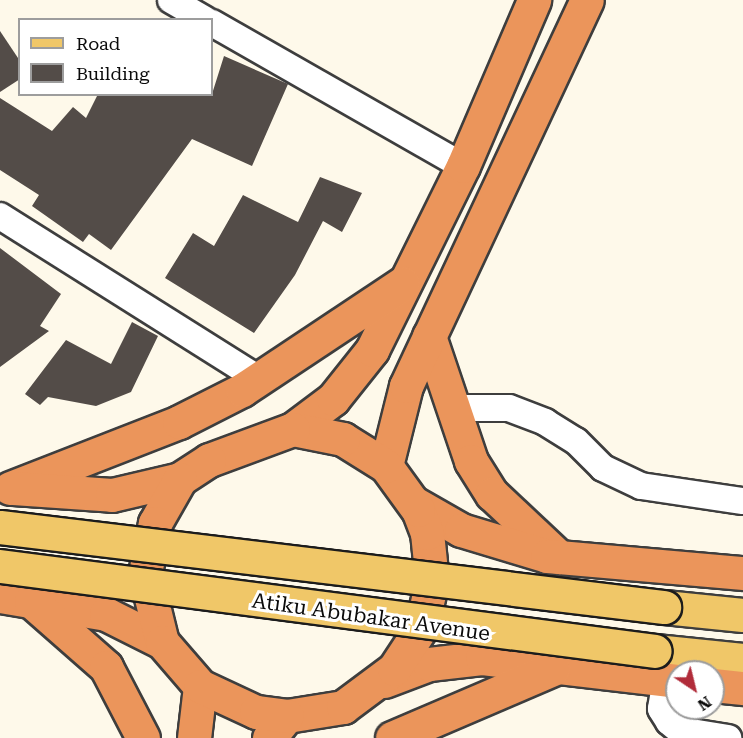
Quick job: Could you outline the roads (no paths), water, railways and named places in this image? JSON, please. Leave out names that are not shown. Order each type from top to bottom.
[{"type":"highway","points":[[5,487],[112,495],[180,479],[209,460],[293,429],[353,377],[463,166],[534,0]]},
{"type":"highway","points":[[386,466],[393,421],[429,336],[586,0]]},
{"type":"highway","points":[[5,487],[179,422],[260,380],[404,282]]},
{"type":"highway","points":[[429,336],[471,461],[492,494],[559,557]]},
{"type":"highway","points":[[293,429],[343,439],[386,466],[414,503],[431,557],[428,605],[409,649],[376,685]]},
{"type":"highway","points":[[162,642],[146,573],[147,548],[164,501],[180,479]]},
{"type":"highway","points":[[414,503],[460,530],[559,557],[743,573]]},
{"type":"highway","points":[[16,599],[106,614],[162,642],[200,686],[278,727],[343,707],[376,685],[404,671],[457,659],[558,667],[665,671]]},
{"type":"highway","points":[[16,599],[106,667],[143,738]]},
{"type":"highway","points":[[392,738],[558,667]]},
{"type":"highway","points":[[194,738],[200,686]]},
{"type":"highway","points":[[725,686],[743,688]]},
{"type":"main road","name":"Atiku Abubakar Avenue","points":[[0,527],[743,615]]},
{"type":"main road","name":"Atiku Abubakar Avenue","points":[[0,566],[665,671]]},
{"type":"main road","name":"Atiku Abubakar Avenue","points":[[725,663],[743,660]]},
{"type":"street","points":[[171,0],[202,18]]},
{"type":"street","points":[[213,24],[463,166]]},
{"type":"street","points":[[0,216],[260,380]]},
{"type":"street","points":[[452,408],[509,408],[545,422],[576,441],[603,468],[641,486],[743,501]]},
{"type":"street","points":[[665,679],[661,709],[665,716]]},
{"type":"street","points":[[668,720],[680,730],[728,738]]}]
